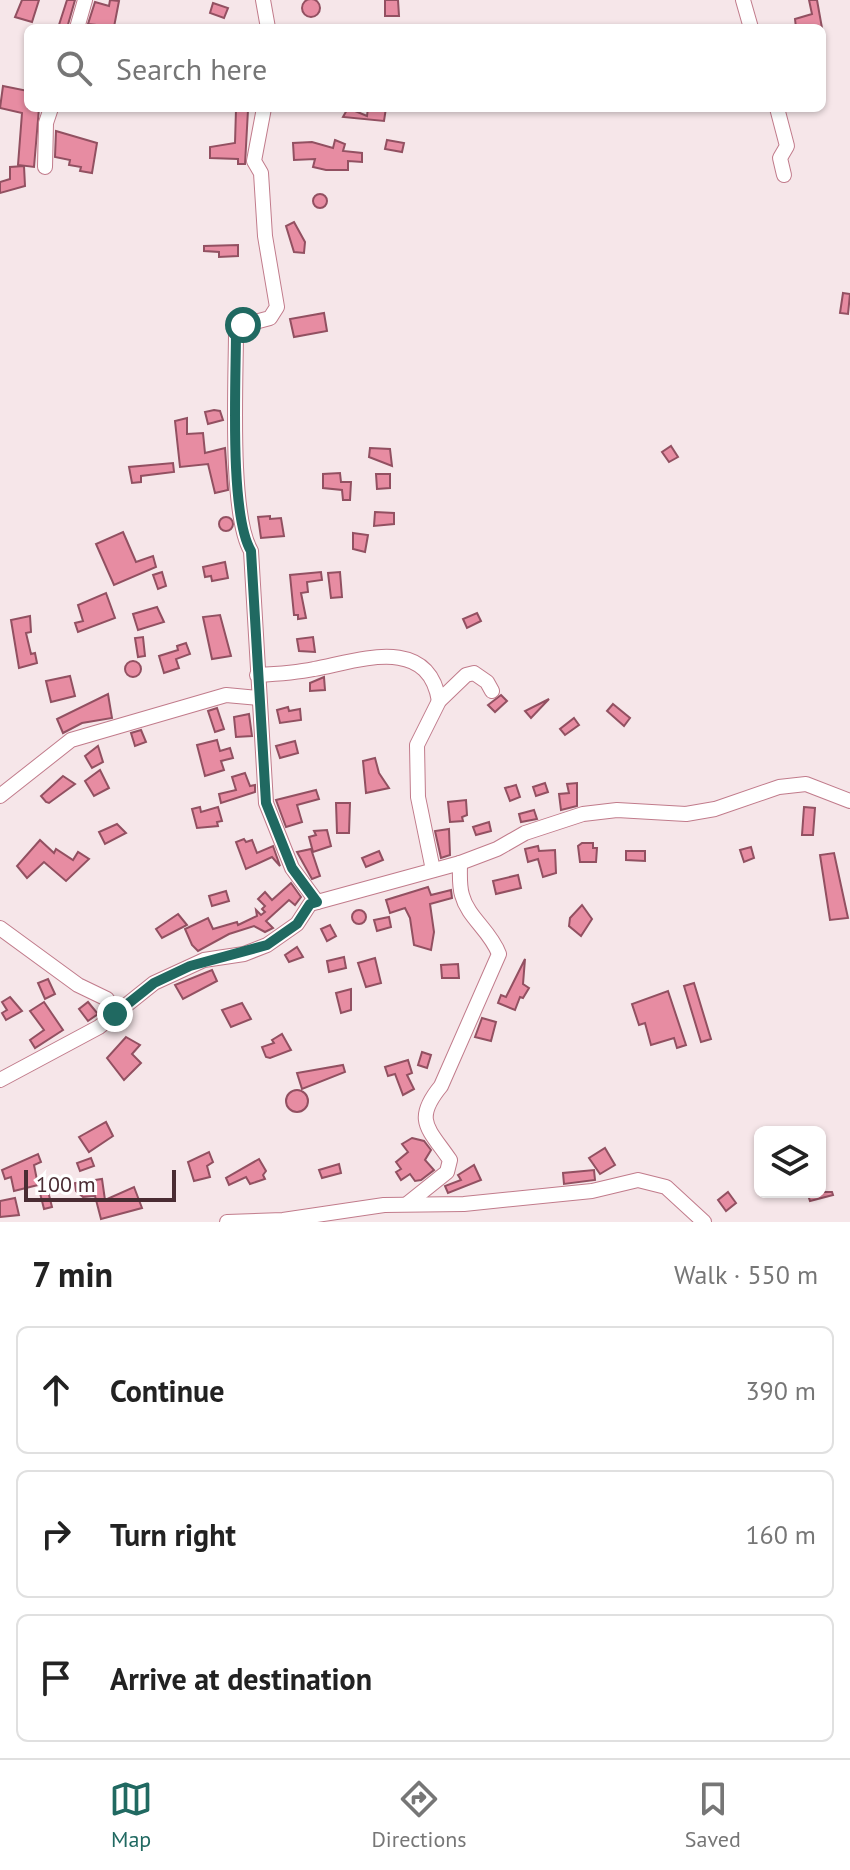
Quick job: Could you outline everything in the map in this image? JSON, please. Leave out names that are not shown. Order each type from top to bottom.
[{"type":"street","points":[[78,24],[85,0]]},
{"type":"street","points":[[263,0],[267,24]]},
{"type":"street","points":[[743,0],[750,24]]},
{"type":"street","points":[[45,167],[46,123],[50,112]]},
{"type":"street","points":[[263,112],[254,161],[261,173],[265,236],[277,307],[270,318],[243,325],[236,331],[235,438],[242,536],[251,551],[266,803],[292,868],[317,902]]},
{"type":"street","points":[[778,112],[787,146],[780,158],[784,175]]},
{"type":"street","points":[[257,675],[290,673],[371,655],[406,658],[421,668],[436,686],[439,701]]},
{"type":"street","points":[[433,870],[418,797],[416,755],[420,735],[439,701],[466,675],[474,673],[487,682],[492,691]]},
{"type":"street","points":[[0,796],[71,740],[226,695],[259,698]]},
{"type":"street","points":[[1,1078],[99,1027],[154,983],[190,966],[267,945],[297,924],[310,904],[460,863],[525,833],[583,814],[617,810],[686,814],[715,809],[779,787],[806,784],[850,801]]},
{"type":"street","points":[[407,1204],[447,1172],[450,1160],[429,1132],[423,1115],[428,1102],[441,1086],[499,954],[492,934],[472,915],[461,894],[460,863]]},
{"type":"street","points":[[0,928],[78,985],[107,999],[115,1014]]},
{"type":"street","points":[[227,1222],[308,1219],[407,1204],[464,1204],[653,1181],[666,1187],[704,1222]]},
{"type":"building","points":[[311,-1],[320,8],[311,17],[302,8]]},
{"type":"building","points":[[22,0],[39,0],[32,22],[15,17]]},
{"type":"building","points":[[67,0],[75,0],[68,24],[59,24]]},
{"type":"building","points":[[110,0],[119,1],[115,24],[88,24],[95,2],[109,6]]},
{"type":"building","points":[[385,0],[398,0],[399,16],[385,16]]},
{"type":"building","points":[[809,0],[817,0],[821,24],[796,24],[795,19],[812,14]]},
{"type":"building","points":[[213,3],[228,8],[224,18],[210,13]]},
{"type":"building","points":[[3,86],[24,90],[24,112],[39,112],[34,167],[18,165],[22,113],[0,108]]},
{"type":"building","points":[[236,112],[248,112],[245,164],[238,164],[238,159],[210,158],[210,147],[235,143]]},
{"type":"building","points":[[346,112],[367,116],[368,112],[385,112],[384,121],[343,117]]},
{"type":"building","points":[[56,131],[97,143],[92,173],[69,165],[70,160],[55,157]]},
{"type":"building","points":[[335,140],[345,144],[343,151],[362,153],[362,162],[348,161],[348,170],[326,170],[313,167],[315,159],[294,160],[293,143],[312,142],[333,148]]},
{"type":"building","points":[[387,140],[404,143],[402,152],[385,149]]},
{"type":"building","points":[[24,166],[25,186],[0,193],[0,182],[10,179],[10,167]]},
{"type":"building","points":[[320,194],[327,201],[320,208],[313,201]]},
{"type":"building","points":[[294,222],[305,242],[304,253],[294,252],[286,226]]},
{"type":"building","points":[[238,245],[238,256],[219,257],[219,252],[204,251],[204,246]]},
{"type":"building","points":[[843,293],[850,294],[848,314],[840,313]]},
{"type":"building","points":[[324,313],[327,331],[294,337],[290,319]]},
{"type":"building","points":[[220,411],[223,420],[208,424],[205,412]]},
{"type":"building","points":[[187,418],[187,434],[203,433],[205,453],[225,448],[228,490],[215,493],[208,464],[180,467],[175,421]]},
{"type":"building","points":[[671,446],[678,457],[669,462],[662,452]]},
{"type":"building","points":[[370,448],[390,449],[392,466],[369,457]]},
{"type":"building","points":[[173,463],[174,472],[141,476],[141,482],[132,483],[129,467]]},
{"type":"building","points":[[340,473],[341,482],[351,482],[350,500],[343,500],[342,490],[323,488],[323,474]]},
{"type":"building","points":[[376,474],[390,474],[390,488],[377,489]]},
{"type":"building","points":[[375,512],[394,513],[394,524],[374,526]]},
{"type":"building","points":[[270,516],[270,519],[281,518],[284,536],[261,538],[258,517]]},
{"type":"building","points":[[226,517],[233,524],[226,531],[219,524]]},
{"type":"building","points":[[123,532],[136,562],[153,556],[156,567],[114,585],[96,544]]},
{"type":"building","points":[[353,533],[368,535],[365,552],[353,549]]},
{"type":"building","points":[[225,562],[228,578],[212,581],[211,576],[205,577],[203,567]]},
{"type":"building","points":[[162,572],[166,586],[158,589],[153,575]]},
{"type":"building","points":[[321,572],[322,580],[307,582],[308,592],[301,593],[306,618],[298,619],[298,615],[294,615],[290,575]]},
{"type":"building","points":[[340,572],[342,597],[331,598],[328,573]]},
{"type":"building","points":[[106,593],[115,618],[78,632],[75,623],[83,621],[78,605]]},
{"type":"building","points":[[157,607],[164,622],[138,630],[133,614]]},
{"type":"building","points":[[477,613],[481,621],[467,628],[463,619]]},
{"type":"building","points":[[220,615],[231,656],[212,659],[203,617]]},
{"type":"building","points":[[30,616],[31,632],[26,633],[31,654],[35,653],[37,663],[19,668],[11,620]]},
{"type":"building","points":[[143,637],[145,656],[138,657],[135,638]]},
{"type":"building","points":[[313,637],[315,652],[299,651],[297,639]]},
{"type":"building","points":[[186,643],[190,654],[176,659],[179,668],[164,673],[159,656],[178,650],[177,646]]},
{"type":"building","points":[[133,661],[139,663],[139,675],[133,677],[127,675],[125,669],[127,663]]},
{"type":"building","points":[[70,676],[75,696],[51,702],[46,681]]},
{"type":"building","points":[[324,677],[325,690],[310,691],[310,683]]},
{"type":"building","points":[[108,694],[112,718],[82,723],[63,733],[57,719]]},
{"type":"building","points":[[501,695],[507,701],[495,712],[488,705]]},
{"type":"building","points":[[549,699],[531,718],[525,711]]},
{"type":"building","points":[[613,704],[630,718],[624,726],[607,711]]},
{"type":"building","points":[[288,707],[289,711],[300,709],[301,720],[280,723],[277,710]]},
{"type":"building","points":[[217,708],[224,729],[215,732],[208,711]]},
{"type":"building","points":[[249,714],[252,736],[236,737],[234,717]]},
{"type":"building","points":[[574,718],[579,725],[565,735],[560,729]]},
{"type":"building","points":[[141,730],[146,742],[135,746],[131,733]]},
{"type":"building","points":[[217,740],[220,751],[230,748],[233,758],[221,761],[224,770],[205,776],[197,745]]},
{"type":"building","points":[[295,741],[298,753],[280,758],[276,746]]},
{"type":"building","points":[[98,746],[103,762],[92,768],[85,756]]},
{"type":"building","points":[[375,758],[379,773],[389,788],[366,793],[363,761]]},
{"type":"building","points":[[100,770],[109,788],[94,796],[85,781]]},
{"type":"building","points":[[245,773],[250,786],[255,785],[255,792],[221,803],[219,794],[236,790],[232,777]]},
{"type":"building","points":[[63,776],[75,784],[49,803],[46,802],[41,796]]},
{"type":"building","points":[[545,783],[548,792],[536,796],[533,787]]},
{"type":"building","points":[[577,783],[577,806],[561,810],[559,794],[569,793],[567,784]]},
{"type":"building","points":[[516,785],[520,797],[510,801],[505,788]]},
{"type":"building","points":[[316,790],[319,799],[297,805],[302,822],[286,827],[276,800]]},
{"type":"building","points":[[466,800],[467,815],[462,817],[463,821],[450,822],[448,802]]},
{"type":"building","points":[[336,803],[350,803],[349,833],[337,833]]},
{"type":"building","points":[[200,807],[201,812],[218,807],[222,821],[217,822],[218,826],[197,828],[192,809]]},
{"type":"building","points":[[804,807],[815,808],[813,835],[802,835]]},
{"type":"building","points":[[534,810],[537,819],[521,822],[519,814]]},
{"type":"building","points":[[489,822],[491,831],[476,835],[473,827]]},
{"type":"building","points":[[117,824],[126,833],[105,844],[99,832]]},
{"type":"building","points":[[449,829],[450,855],[441,858],[435,831]]},
{"type":"building","points":[[327,830],[331,846],[313,852],[309,837],[316,835],[314,831]]},
{"type":"building","points":[[244,839],[246,842],[252,840],[257,853],[273,846],[280,866],[272,857],[246,869],[236,842]]},
{"type":"building","points":[[40,840],[54,853],[56,849],[73,860],[78,852],[89,859],[66,881],[44,862],[27,878],[17,866]]},
{"type":"building","points":[[593,843],[593,848],[597,848],[596,862],[580,862],[578,846]]},
{"type":"building","points":[[538,846],[539,851],[555,850],[556,873],[543,877],[538,859],[528,862],[525,849]]},
{"type":"building","points":[[751,847],[754,858],[744,862],[740,850]]},
{"type":"building","points":[[311,849],[320,876],[312,879],[297,852]]},
{"type":"building","points":[[379,851],[383,860],[366,867],[362,858]]},
{"type":"building","points":[[626,851],[645,851],[645,861],[626,860]]},
{"type":"building","points":[[834,853],[848,918],[830,920],[820,855]]},
{"type":"building","points":[[518,875],[521,888],[496,894],[493,881]]},
{"type":"building","points":[[291,883],[301,897],[295,905],[289,900],[266,921],[273,928],[265,932],[254,926],[229,934],[198,951],[192,945],[185,929],[208,918],[213,929],[237,922],[238,925],[257,916],[256,910],[261,915],[265,912],[262,909],[265,906],[258,899],[265,892],[272,900]]},
{"type":"building","points":[[428,887],[431,895],[451,890],[452,898],[430,904],[434,932],[431,950],[414,945],[410,918],[405,908],[390,913],[386,900]]},
{"type":"building","points":[[226,891],[229,901],[212,906],[209,896]]},
{"type":"building","points":[[582,905],[592,919],[581,936],[569,926],[570,918]]},
{"type":"building","points":[[359,910],[366,917],[359,924],[352,917]]},
{"type":"building","points":[[178,914],[187,925],[162,938],[156,929]]},
{"type":"building","points":[[389,917],[391,927],[377,931],[374,920]]},
{"type":"building","points":[[330,925],[336,936],[327,941],[321,929]]},
{"type":"building","points":[[297,947],[303,957],[289,962],[285,955]]},
{"type":"building","points":[[344,957],[346,968],[329,972],[327,961]]},
{"type":"building","points":[[375,958],[381,983],[366,987],[358,963]]},
{"type":"building","points":[[525,959],[523,984],[529,988],[523,998],[520,997],[515,1010],[498,1003],[501,995],[506,997]]},
{"type":"building","points":[[458,964],[459,978],[442,978],[441,965]]},
{"type":"building","points":[[212,970],[217,981],[183,999],[175,985]]},
{"type":"building","points":[[48,979],[55,994],[45,999],[38,983]]},
{"type":"building","points":[[694,983],[711,1039],[701,1042],[684,986]]},
{"type":"building","points":[[351,989],[351,1010],[341,1013],[336,993]]},
{"type":"building","points":[[668,991],[686,1045],[677,1048],[674,1038],[651,1045],[645,1023],[639,1025],[632,1004]]},
{"type":"building","points":[[10,997],[22,1011],[6,1020],[2,1013],[7,1010],[2,1002]]},
{"type":"building","points":[[44,1002],[63,1030],[35,1048],[30,1040],[44,1030],[30,1011]]},
{"type":"building","points":[[88,1002],[98,1014],[88,1021],[79,1009]]},
{"type":"building","points":[[242,1003],[251,1019],[231,1027],[222,1010]]},
{"type":"building","points":[[482,1018],[496,1022],[491,1041],[475,1037]]},
{"type":"building","points":[[282,1034],[291,1050],[266,1057],[262,1047],[274,1043],[272,1040]]},
{"type":"building","points":[[126,1037],[140,1045],[132,1054],[141,1063],[124,1080],[107,1058]]},
{"type":"building","points":[[422,1052],[431,1055],[427,1068],[418,1065]]},
{"type":"building","points":[[408,1060],[412,1073],[407,1075],[414,1089],[403,1095],[395,1074],[388,1076],[385,1067]]},
{"type":"building","points":[[343,1065],[345,1072],[302,1089],[297,1073]]},
{"type":"building","points":[[297,1090],[308,1101],[297,1112],[286,1101]]},
{"type":"building","points":[[106,1122],[113,1136],[89,1152],[79,1137]]},
{"type":"building","points":[[412,1138],[424,1141],[431,1150],[425,1160],[434,1170],[421,1180],[415,1181],[410,1174],[401,1180],[396,1172],[401,1169],[396,1162],[408,1152],[402,1144]]},
{"type":"building","points":[[605,1148],[615,1165],[600,1174],[589,1158]]},
{"type":"building","points":[[209,1152],[213,1162],[207,1166],[210,1177],[194,1181],[188,1162]]},
{"type":"building","points":[[38,1154],[41,1162],[34,1165],[38,1185],[14,1191],[11,1177],[5,1179],[2,1170]]},
{"type":"building","points":[[91,1158],[94,1166],[80,1171],[77,1163]]},
{"type":"building","points":[[259,1159],[266,1171],[263,1175],[265,1179],[250,1184],[246,1177],[229,1185],[226,1178]]},
{"type":"building","points":[[339,1164],[341,1173],[322,1178],[319,1170]]},
{"type":"building","points":[[474,1165],[481,1180],[448,1193],[445,1186],[461,1180],[458,1175]]},
{"type":"building","points":[[594,1170],[595,1180],[564,1184],[563,1173]]},
{"type":"building","points":[[102,1179],[105,1200],[134,1187],[142,1208],[101,1219],[95,1196],[83,1197],[76,1191],[75,1183]]},
{"type":"building","points":[[48,1191],[52,1207],[44,1209],[40,1193]]},
{"type":"building","points":[[728,1192],[736,1203],[726,1211],[718,1200]]},
{"type":"building","points":[[15,1198],[19,1215],[0,1217],[0,1201]]},
{"type":"route","points":[[115,1014],[154,983],[190,966],[204,960],[256,951],[267,945],[297,924],[310,904],[317,902],[292,868],[275,829],[266,803],[262,774],[263,742],[251,551],[242,536],[235,438],[236,331],[243,325]]}]
